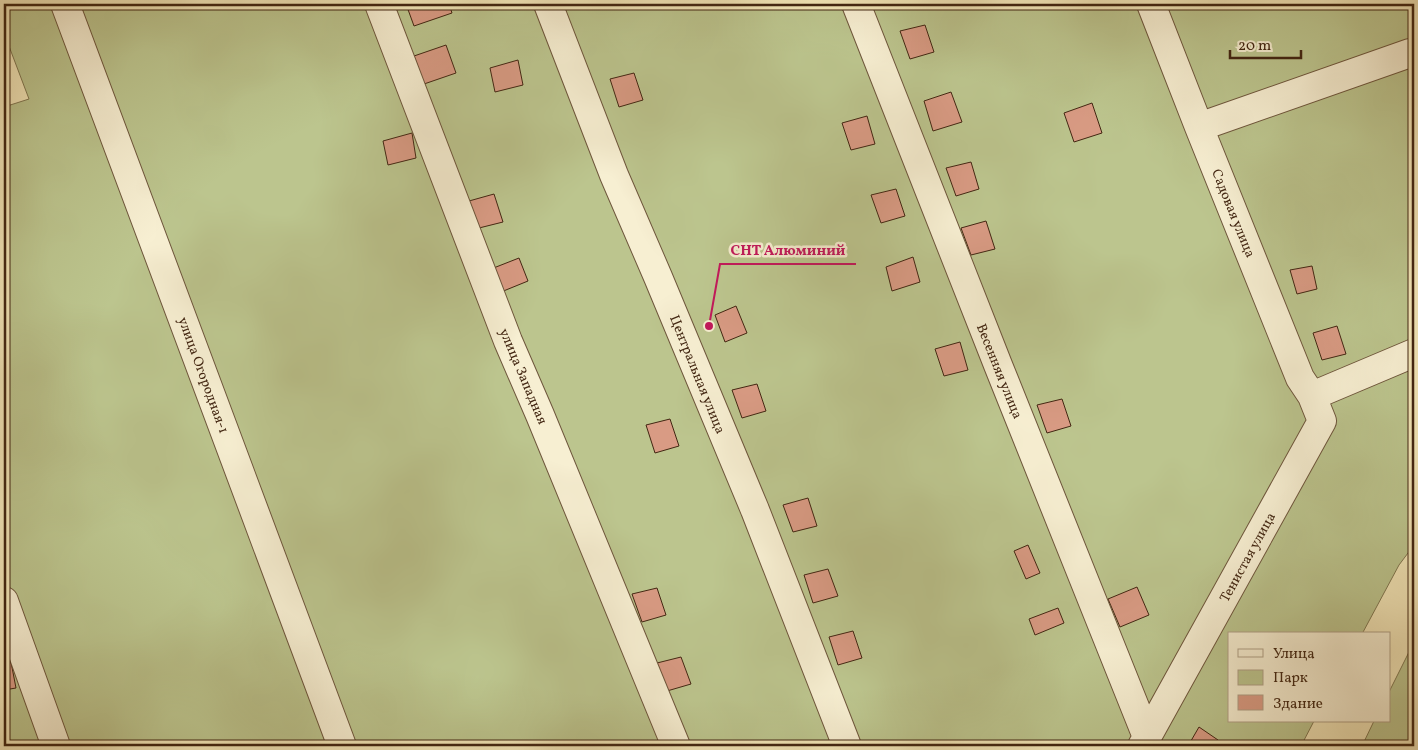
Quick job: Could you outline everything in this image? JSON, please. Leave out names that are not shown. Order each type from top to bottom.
[{"type":"street","name":"улица Огородная-1","points":[[65,4],[342,746]]},
{"type":"street","name":"улица Западная","points":[[379,4],[508,341],[676,746]]},
{"type":"street","name":"Центральная улица","points":[[548,4],[614,175],[755,510],[846,746]]},
{"type":"street","name":"Весенняя улица","points":[[856,4],[1145,742]]},
{"type":"street","name":"Садовая улица","points":[[1152,4],[1199,127],[1300,378],[1317,408]]},
{"type":"street","points":[[1199,127],[1410,53]]},
{"type":"street","points":[[1317,408],[1414,353]]},
{"type":"street","name":"Тенистая улица","points":[[1145,742],[1317,408]]},
{"type":"street","points":[[4,601],[56,746]]},
{"type":"green space","points":[[4,4],[1409,4],[1414,13],[1414,545],[1399,565],[1363,632],[1228,632],[1228,722],[1313,722],[1301,746],[4,746],[4,107],[29,99],[4,33]]},
{"type":"green space","points":[[1414,642],[1414,746],[1362,746],[1374,722],[1390,722],[1390,690]]},
{"type":"building","points":[[406,4],[449,4],[452,13],[414,26]]},
{"type":"building","points":[[925,25],[934,52],[910,59],[900,31]]},
{"type":"building","points":[[446,45],[456,73],[424,84],[414,56]]},
{"type":"building","points":[[518,60],[523,85],[495,92],[490,68]]},
{"type":"building","points":[[634,73],[643,100],[619,107],[610,79]]},
{"type":"building","points":[[951,92],[962,122],[933,131],[924,101]]},
{"type":"building","points":[[1092,103],[1102,133],[1074,142],[1064,113]]},
{"type":"building","points":[[867,116],[875,144],[851,150],[842,123]]},
{"type":"building","points":[[412,133],[416,158],[388,165],[383,141]]},
{"type":"building","points":[[971,162],[979,189],[956,196],[946,168]]},
{"type":"building","points":[[896,189],[905,216],[881,223],[871,195]]},
{"type":"building","points":[[494,194],[503,222],[479,228],[469,201]]},
{"type":"building","points":[[986,221],[995,249],[971,255],[961,228]]},
{"type":"building","points":[[913,257],[920,282],[892,291],[886,267]]},
{"type":"building","points":[[519,258],[528,281],[501,292],[491,269]]},
{"type":"building","points":[[1312,266],[1317,289],[1297,294],[1290,270]]},
{"type":"building","points":[[736,306],[747,333],[725,342],[715,315]]},
{"type":"building","points":[[1337,326],[1346,354],[1322,360],[1313,333]]},
{"type":"building","points":[[960,342],[968,370],[944,376],[935,349]]},
{"type":"building","points":[[757,384],[766,411],[742,418],[732,390]]},
{"type":"building","points":[[1062,399],[1071,426],[1047,433],[1037,405]]},
{"type":"building","points":[[670,419],[679,446],[655,453],[646,425]]},
{"type":"building","points":[[808,498],[817,526],[793,532],[783,505]]},
{"type":"building","points":[[1028,545],[1040,573],[1026,579],[1014,551]]},
{"type":"building","points":[[828,569],[838,596],[813,603],[804,575]]},
{"type":"building","points":[[1137,587],[1149,615],[1120,627],[1108,599]]},
{"type":"building","points":[[657,588],[666,615],[642,622],[632,594]]},
{"type":"building","points":[[1058,608],[1064,623],[1035,635],[1029,619]]},
{"type":"building","points":[[853,631],[862,658],[838,665],[829,637]]},
{"type":"building","points":[[10,657],[16,688],[4,690],[4,658]]},
{"type":"building","points":[[681,657],[691,684],[667,691],[657,663]]},
{"type":"building","points":[[1199,727],[1218,740],[1214,746],[1188,746]]},
{"type":"place","name":"СНТ Алюминий","points":[[709,326]]}]
